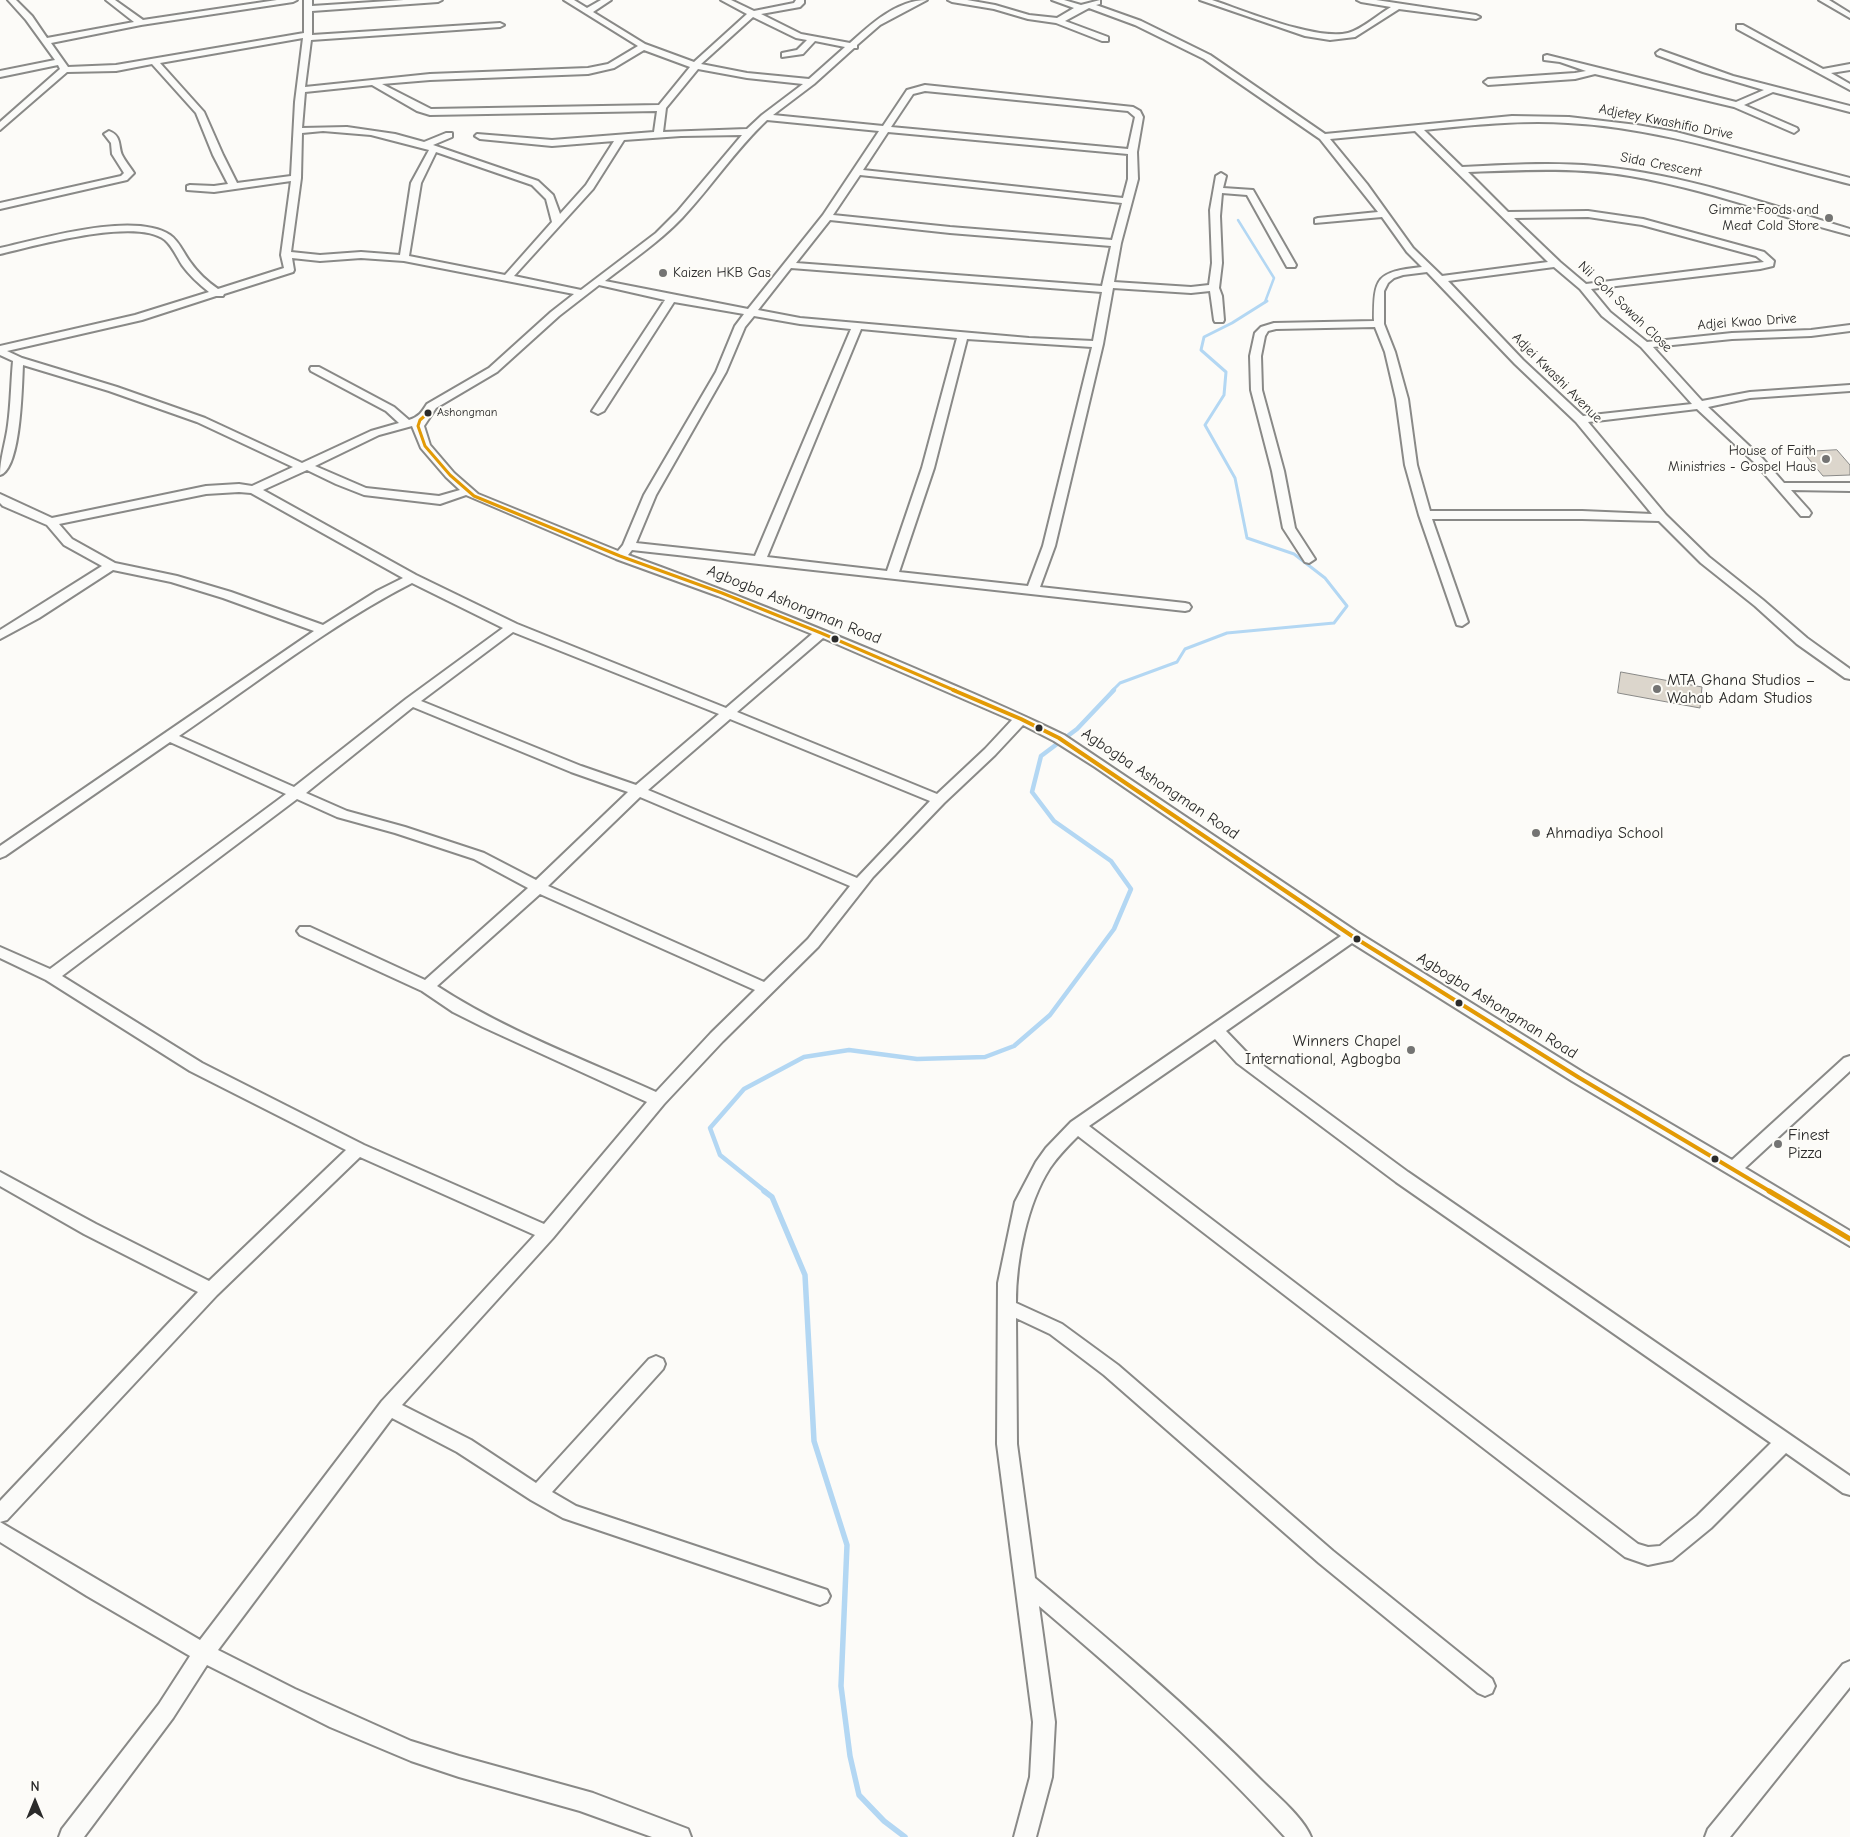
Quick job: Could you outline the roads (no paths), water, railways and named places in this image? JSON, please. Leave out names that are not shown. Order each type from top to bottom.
[{"type":"street","points":[[110,0],[141,23]]},
{"type":"street","points":[[46,41],[141,23],[293,0]]},
{"type":"street","points":[[289,270],[286,255],[296,178],[300,90],[307,37],[308,4],[438,0]]},
{"type":"street","points":[[568,0],[644,46],[696,65],[752,77],[811,82]]},
{"type":"street","points":[[588,11],[607,0]]},
{"type":"street","points":[[725,0],[799,36],[812,40],[854,46]]},
{"type":"street","points":[[658,134],[662,108],[696,65],[751,14],[797,5],[800,3],[800,0]]},
{"type":"street","points":[[316,369],[390,409],[406,423],[420,426],[431,406],[493,370],[529,336],[659,234],[680,214],[749,132],[766,116],[811,82],[887,16],[923,0]]},
{"type":"street","points":[[952,0],[995,6],[1028,17],[1058,21],[1104,39]]},
{"type":"street","points":[[1056,0],[1081,8]]},
{"type":"street","points":[[1058,21],[1100,0]]},
{"type":"street","points":[[1204,0],[1308,34],[1330,38],[1352,35],[1398,6]]},
{"type":"street","points":[[1360,0],[1476,17]]},
{"type":"street","points":[[1823,0],[1850,16]]},
{"type":"street","points":[[12,3],[29,18],[62,65]]},
{"type":"street","name":"Adjei Kwashi Avenue","points":[[1090,5],[1138,23],[1193,49],[1323,137],[1364,186],[1410,250],[1519,362],[1580,420],[1662,518],[1705,560],[1759,603],[1802,641],[1850,675]]},
{"type":"street","points":[[0,74],[62,65],[101,70],[307,37],[500,25]]},
{"type":"street","points":[[1740,28],[1850,87]]},
{"type":"street","points":[[785,55],[800,52],[812,40]]},
{"type":"street","points":[[300,90],[430,77],[588,71],[611,66],[644,46]]},
{"type":"street","points":[[1660,53],[1691,66],[1771,90],[1850,108]]},
{"type":"street","points":[[1547,58],[1737,105],[1794,130]]},
{"type":"street","points":[[154,62],[200,112],[218,155],[234,186]]},
{"type":"street","points":[[0,127],[62,65]]},
{"type":"street","points":[[1821,72],[1850,67]]},
{"type":"street","points":[[1488,82],[1575,76],[1595,71]]},
{"type":"street","points":[[372,82],[420,109],[430,112],[662,108]]},
{"type":"street","points":[[1032,591],[1049,546],[1098,344],[1116,243],[1133,179],[1132,152],[1139,117],[1137,113],[1130,109],[925,88],[910,92],[827,217],[751,312],[734,338],[721,372],[650,495],[624,551],[760,559],[891,576],[1032,591],[1185,607]]},
{"type":"street","points":[[1737,105],[1771,90]]},
{"type":"street","points":[[0,113],[21,108]]},
{"type":"street","points":[[766,116],[1029,144],[1132,152]]},
{"type":"street","name":"Adjetey Kwashifio Drive","points":[[1323,137],[1512,119],[1594,122],[1685,137],[1850,181]]},
{"type":"street","points":[[298,131],[331,128],[346,129],[430,146],[535,184],[545,191],[553,202],[557,222]]},
{"type":"street","name":"Nii Goh Sowah Close","points":[[1418,129],[1556,264],[1584,287],[1606,314],[1645,345],[1699,405],[1759,461],[1805,513]]},
{"type":"street","points":[[480,136],[552,143],[658,134],[749,132]]},
{"type":"street","points":[[0,206],[124,178],[129,173],[117,154],[116,143],[109,134]]},
{"type":"street","points":[[404,258],[416,183],[430,146],[449,136]]},
{"type":"street","points":[[508,277],[590,187],[621,137]]},
{"type":"street","name":"Sida Crescent","points":[[1460,170],[1556,167],[1628,173],[1709,189],[1850,232]]},
{"type":"street","points":[[857,172],[1128,201]]},
{"type":"street","points":[[1219,320],[1217,296],[1214,288],[1218,264],[1215,221],[1217,190],[1221,176]]},
{"type":"street","points":[[190,188],[204,190],[296,178]]},
{"type":"street","points":[[1217,190],[1250,192],[1291,265]]},
{"type":"street","points":[[1318,221],[1384,214]]},
{"type":"street","points":[[1505,215],[1588,214],[1643,222],[1760,254],[1769,261],[1769,264],[1760,266],[1584,287]]},
{"type":"street","points":[[827,217],[950,230],[1116,243]]},
{"type":"street","points":[[0,251],[102,230],[134,228],[150,231],[168,238],[190,269],[205,284],[219,294]]},
{"type":"street","points":[[286,255],[320,258],[361,255],[404,258],[582,293]]},
{"type":"street","points":[[6,353],[219,294],[320,258]]},
{"type":"street","points":[[1440,279],[1556,264]]},
{"type":"street","points":[[789,265],[1107,287],[1191,290],[1214,288]]},
{"type":"street","points":[[1429,268],[1400,272],[1390,276],[1384,282],[1379,291],[1379,324],[1390,352],[1408,432],[1411,465],[1425,514],[1462,622]]},
{"type":"street","points":[[598,282],[671,298],[800,321],[1098,344]]},
{"type":"street","points":[[598,411],[671,298]]},
{"type":"street","points":[[1309,559],[1307,552],[1293,539],[1283,506],[1278,471],[1268,438],[1255,377],[1256,350],[1261,331],[1278,326],[1379,324]]},
{"type":"street","points":[[760,559],[857,326]]},
{"type":"street","name":"Adjei Kwao Drive","points":[[1645,345],[1732,336],[1811,333],[1850,328]]},
{"type":"street","points":[[891,576],[928,468],[963,335]]},
{"type":"street","points":[[0,472],[10,448],[14,423],[6,353],[1,337]]},
{"type":"street","points":[[6,353],[201,420],[348,485],[378,494],[440,500],[468,492]]},
{"type":"street","points":[[1580,420],[1665,411],[1780,392],[1850,388]]},
{"type":"street","points":[[254,490],[376,433],[406,423]]},
{"type":"street","name":"Agbogba Ashongman Road","points":[[420,426],[425,446],[468,492],[624,551],[1022,719],[1059,738],[1352,936],[1578,1077],[1850,1239]]},
{"type":"street","points":[[1782,486],[1850,487]]},
{"type":"street","points":[[51,522],[206,490],[239,488],[254,490],[412,578],[512,627],[939,800]]},
{"type":"street","points":[[0,498],[7,503],[51,522],[68,542],[110,566],[173,579],[227,595],[324,630]]},
{"type":"street","points":[[1425,514],[1582,515],[1662,518]]},
{"type":"street","points":[[0,635],[110,566]]},
{"type":"street","points":[[0,853],[324,630],[381,594],[412,578]]},
{"type":"street","points":[[51,976],[295,794],[411,702],[512,627]]},
{"type":"street","points":[[428,987],[538,887],[638,791],[821,633]]},
{"type":"street","points":[[411,702],[558,762],[638,791],[859,884]]},
{"type":"street","points":[[70,1837],[166,1711],[202,1653],[388,1407],[547,1233],[658,1100],[812,943],[859,884],[939,800],[1022,719]]},
{"type":"street","points":[[169,737],[342,814],[400,830],[479,856],[538,887],[766,989]]},
{"type":"street","points":[[305,931],[428,987],[459,1008],[490,1023],[658,1100]]},
{"type":"street","points":[[1025,1837],[1041,1777],[1044,1722],[1007,1444],[1006,1356],[1008,1283],[1011,1258],[1024,1202],[1042,1166],[1052,1152],[1077,1126],[1214,1029],[1352,936]]},
{"type":"street","points":[[0,952],[51,976],[196,1067],[358,1149],[547,1233]]},
{"type":"street","points":[[1214,1029],[1243,1059],[1402,1177],[1850,1486]]},
{"type":"street","points":[[1733,1169],[1850,1062]]},
{"type":"street","points":[[1077,1126],[1632,1551],[1648,1556],[1664,1554],[1704,1522],[1785,1441]]},
{"type":"street","points":[[0,1514],[211,1290],[358,1149]]},
{"type":"street","points":[[0,1178],[90,1229],[211,1290]]},
{"type":"street","points":[[1008,1307],[1056,1330],[1111,1370],[1326,1557],[1486,1686]]},
{"type":"street","points":[[538,1494],[656,1364]]},
{"type":"street","points":[[388,1407],[464,1446],[538,1494],[570,1512],[820,1596]]},
{"type":"street","points":[[0,1531],[86,1585],[202,1653],[307,1706],[390,1743],[439,1760],[583,1801],[680,1837]]},
{"type":"street","points":[[1027,1584],[1179,1714],[1282,1816],[1300,1837]]},
{"type":"street","points":[[1716,1837],[1850,1671]]},
{"type":"waterway","points":[[1238,220],[1274,278],[1265,302]]},
{"type":"waterway","points":[[1112,691],[1120,683],[1177,662],[1185,649],[1227,633],[1334,623],[1347,606],[1325,578],[1294,554],[1247,538],[1235,478],[1205,425],[1224,395],[1226,372],[1201,350],[1204,337],[1232,323],[1267,301]]},
{"type":"waterway","points":[[766,1192],[720,1155],[710,1128],[744,1089],[804,1057],[849,1050],[917,1059],[985,1057],[1014,1046],[1050,1015],[1114,929],[1131,889],[1111,861],[1054,821],[1032,792],[1041,756],[1077,729],[1114,690]]},
{"type":"waterway","points":[[764,1191],[772,1197],[805,1275],[814,1441],[847,1545],[841,1686],[850,1756],[859,1795],[884,1821],[905,1837]]},
{"type":"place","name":"Gimme Foods and Meat Cold Store","points":[[1829,218]]},
{"type":"place","name":"Kaizen HKB Gas","points":[[663,273]]},
{"type":"place","name":"Ashongman","points":[[428,413]]},
{"type":"place","name":"House of Faith Ministries - Gospel Haus","points":[[1826,459]]},
{"type":"place","name":"MTA Ghana Studios – Wahab Adam Studios","points":[[1657,689]]},
{"type":"place","name":"Ahmadiya School","points":[[1536,833]]},
{"type":"place","name":"Winners Chapel International, Agbogba","points":[[1411,1050]]},
{"type":"place","name":"Finest Pizza","points":[[1778,1144]]}]
